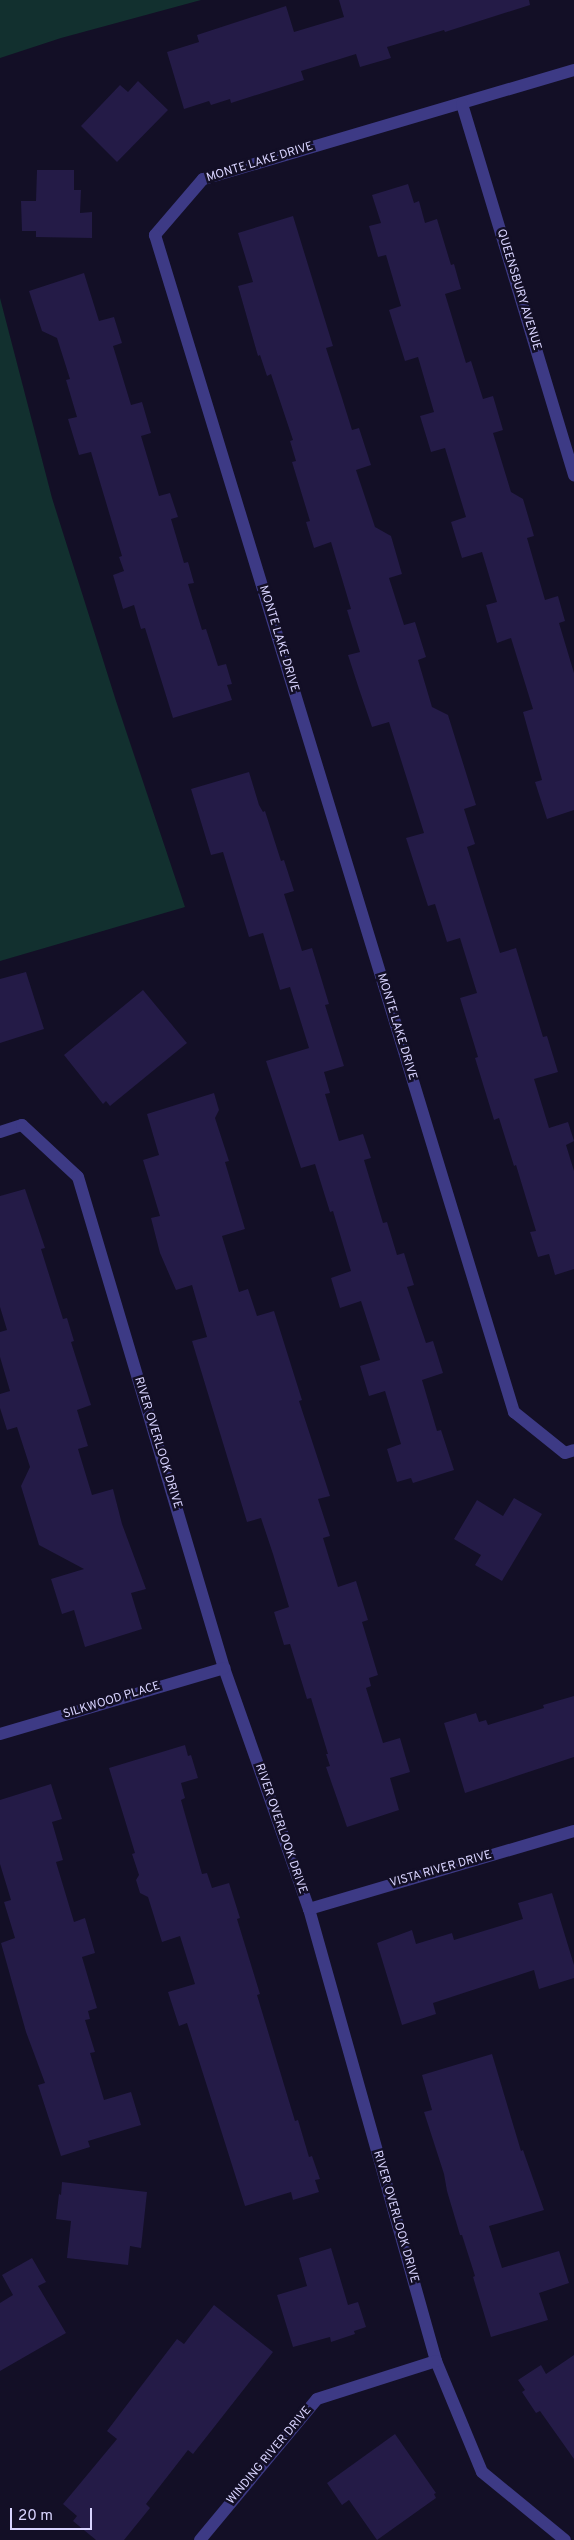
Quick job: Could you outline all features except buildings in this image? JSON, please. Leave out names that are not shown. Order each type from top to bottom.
[{"type":"street","name":"MONTE LAKE DRIVE","points":[[574,70],[203,179],[156,235],[514,1412],[565,1452],[574,1450]]},
{"type":"street","name":"QUEENSBURY AVENUE","points":[[462,104],[574,475]]},
{"type":"street","name":"RIVER OVERLOOK DRIVE","points":[[0,1132],[22,1125],[78,1177],[224,1668],[308,1909],[436,2361],[482,2472],[565,2540]]},
{"type":"street","name":"SILKWOOD PLACE","points":[[0,1734],[224,1668]]},
{"type":"street","name":"VISTA RIVER DRIVE","points":[[308,1909],[574,1831]]},
{"type":"street","name":"WINDING RIVER DRIVE","points":[[200,2540],[317,2399],[436,2361]]},
{"type":"green space","points":[[0,0],[201,0],[61,38],[0,58]]},
{"type":"green space","points":[[0,298],[52,498],[116,701],[185,907],[0,961]]}]
